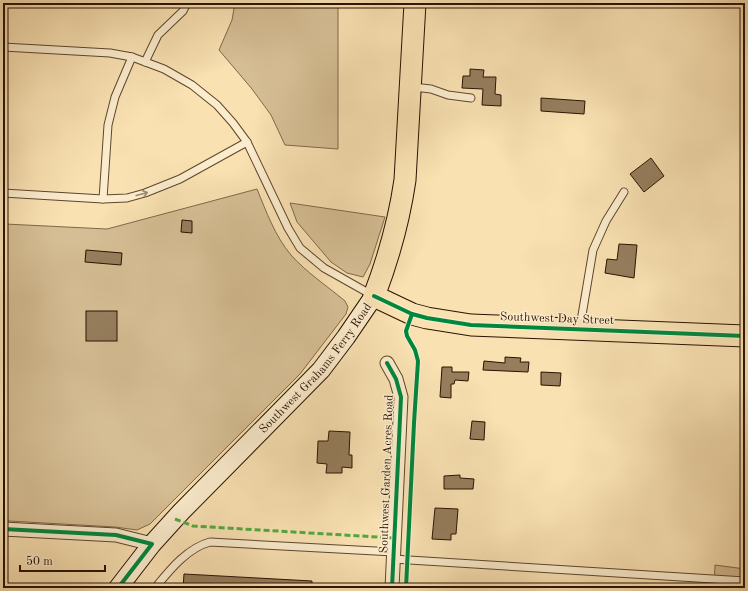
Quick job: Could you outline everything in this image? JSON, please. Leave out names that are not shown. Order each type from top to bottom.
[{"type":"main road","name":"Southwest Grahams Ferry Road","points":[[118,588],[152,544],[181,512],[321,370],[346,338],[374,296],[394,238],[405,180],[415,3]]},
{"type":"main road","name":"Southwest Day Street","points":[[374,296],[412,314],[471,325],[745,336]]},
{"type":"street","name":"Southwest Garden Acres Road","points":[[387,363],[396,379],[401,397],[392,588]]},
{"type":"street","points":[[3,529],[116,535],[152,544]]},
{"type":"lane","points":[[145,62],[158,35],[183,12],[187,3]]},
{"type":"lane","points":[[3,47],[110,53],[132,57],[176,76],[192,85],[216,105],[233,123],[247,142],[288,228],[300,248],[324,268],[374,296]]},
{"type":"lane","points":[[103,199],[108,125],[116,97],[132,57]]},
{"type":"lane","points":[[410,87],[431,89],[448,95],[471,98]]},
{"type":"lane","points":[[3,194],[103,199],[127,198],[162,187],[180,179],[247,142]]},
{"type":"lane","points":[[580,329],[592,250],[606,221],[624,192]]},
{"type":"lane","points":[[155,588],[180,560],[203,544],[210,542],[745,581]]},
{"type":"shaded area","points":[[235,3],[338,3],[338,149],[285,145],[271,115],[252,89],[219,50],[232,20]]},
{"type":"shaded area","points":[[257,189],[267,215],[285,248],[310,273],[345,301],[348,307],[346,314],[300,374],[150,524],[137,530],[115,527],[9,521],[3,517],[3,262],[5,224],[107,229]]},
{"type":"shaded area","points":[[290,203],[385,217],[370,264],[363,277],[347,273],[331,262],[297,222]]},
{"type":"shaded area","points":[[715,565],[745,569],[745,588],[714,588]]},
{"type":"building","points":[[470,69],[484,70],[483,77],[496,77],[495,94],[501,95],[501,106],[482,105],[483,89],[462,88],[463,76],[470,76]]},
{"type":"building","points":[[541,98],[585,101],[584,114],[541,111]]},
{"type":"building","points":[[651,158],[664,176],[644,192],[630,174]]},
{"type":"building","points":[[182,220],[192,221],[192,233],[181,232]]},
{"type":"building","points":[[619,244],[637,245],[634,278],[605,273],[607,259],[617,260]]},
{"type":"building","points":[[86,250],[122,253],[121,265],[85,262]]},
{"type":"building","points":[[86,311],[117,311],[117,341],[86,341]]},
{"type":"building","points":[[505,357],[521,358],[520,362],[529,362],[528,372],[483,370],[484,361],[505,363]]},
{"type":"building","points":[[442,367],[452,367],[452,372],[469,372],[468,381],[455,380],[454,384],[451,384],[451,398],[440,397]]},
{"type":"building","points":[[541,372],[561,373],[560,386],[541,385]]},
{"type":"building","points":[[472,421],[485,422],[484,440],[470,439]]},
{"type":"building","points":[[329,431],[350,432],[349,455],[352,455],[352,468],[342,467],[342,473],[326,473],[327,464],[317,463],[318,441],[328,441]]},
{"type":"building","points":[[460,475],[460,478],[474,479],[473,489],[444,489],[444,476]]},
{"type":"building","points":[[435,508],[458,509],[456,534],[451,534],[451,540],[432,539]]},
{"type":"building","points":[[184,574],[312,581],[312,588],[183,588]]},
{"type":"marked path","points":[[175,519],[193,526],[394,538]]},
{"type":"cycle path","points":[[374,296],[412,314],[471,325],[745,336]]},
{"type":"cycle path","points":[[406,588],[418,361],[415,350],[407,336],[406,331],[412,314]]},
{"type":"cycle path","points":[[387,363],[396,379],[401,397],[392,588]]},
{"type":"cycle path","points":[[3,529],[116,535],[152,544],[118,588]]}]
